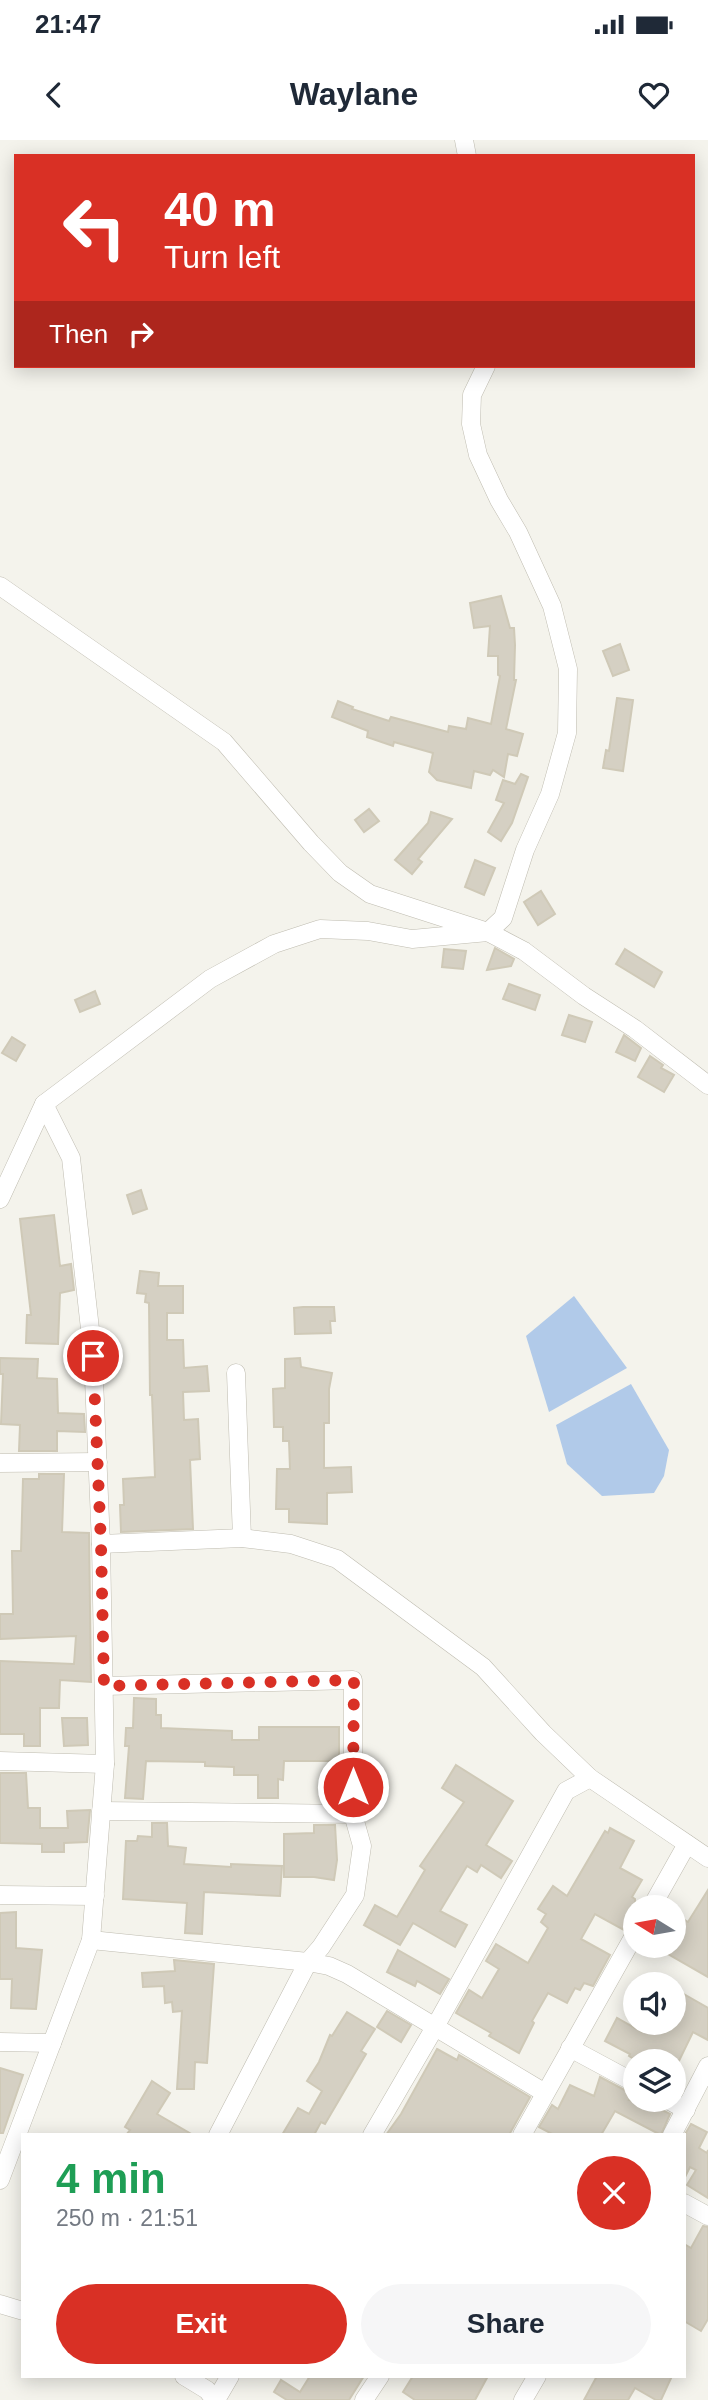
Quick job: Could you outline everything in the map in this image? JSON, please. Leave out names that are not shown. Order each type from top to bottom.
[{"type":"street","points":[[0,1199],[44,1104],[210,978],[274,944],[320,929],[368,931],[412,939],[488,932],[503,918],[525,850],[550,794],[567,733],[568,669],[552,606],[518,532],[478,456],[471,424],[472,394],[485,368]]},
{"type":"street","points":[[0,586],[224,742],[340,873],[370,894],[488,932],[524,951],[584,996],[635,1029],[708,1085]]},
{"type":"street","points":[[0,2180],[92,1940],[105,1764],[101,1544],[93,1356],[71,1158],[44,1104]]},
{"type":"street","points":[[236,1373],[242,1538]]},
{"type":"street","points":[[0,1463],[98,1462]]},
{"type":"street","points":[[101,1544],[242,1538],[291,1544],[337,1559],[483,1667],[543,1734],[590,1778],[708,1858]]},
{"type":"street","points":[[104,1686],[354,1680],[353,1814],[362,1846],[355,1895],[308,1962],[219,2133]]},
{"type":"street","points":[[0,1761],[105,1764]]},
{"type":"street","points":[[373,2133],[566,1791],[590,1778]]},
{"type":"street","points":[[101,1811],[353,1814]]},
{"type":"street","points":[[658,1895],[687,1844]]},
{"type":"street","points":[[0,1895],[95,1896]]},
{"type":"street","points":[[92,1940],[329,1966],[347,1974],[545,2093]]},
{"type":"street","points":[[523,2133],[623,1955]]},
{"type":"street","points":[[0,2042],[52,2043]]},
{"type":"street","points":[[570,2048],[623,2077]]},
{"type":"street","points":[[686,2110],[708,2066]]},
{"type":"street","points":[[673,2133],[685,2112]]},
{"type":"street","points":[[686,2204],[708,2216]]},
{"type":"street","points":[[0,2304],[21,2310]]},
{"type":"street","points":[[187,2378],[207,2390],[215,2400],[229,2378]]},
{"type":"street","points":[[364,2400],[379,2378]]},
{"type":"street","points":[[523,2400],[536,2378]]},
{"type":"water","points":[[574,1296],[627,1368],[549,1412],[526,1336]]},
{"type":"water","points":[[631,1384],[669,1450],[664,1476],[654,1493],[602,1496],[567,1464],[556,1425]]},
{"type":"building","points":[[501,596],[510,628],[514,628],[515,645],[516,680],[506,729],[523,734],[517,756],[508,754],[504,777],[493,770],[490,775],[474,771],[471,788],[437,780],[429,772],[433,753],[394,742],[393,746],[367,737],[368,731],[332,717],[338,701],[353,707],[352,709],[389,721],[391,717],[448,732],[449,726],[466,729],[468,718],[491,724],[500,676],[498,656],[488,656],[490,626],[474,628],[470,603]]},
{"type":"building","points":[[620,644],[629,670],[613,676],[603,651]]},
{"type":"building","points":[[617,698],[633,700],[623,771],[603,768],[606,750],[609,751]]},
{"type":"building","points":[[521,774],[528,777],[512,823],[501,841],[488,832],[504,803],[496,800],[503,780],[515,784]]},
{"type":"building","points":[[369,809],[379,821],[364,832],[355,820]]},
{"type":"building","points":[[431,812],[452,819],[418,859],[422,862],[412,874],[395,860],[428,823]]},
{"type":"building","points":[[475,860],[495,868],[484,895],[465,887]]},
{"type":"building","points":[[541,891],[555,914],[538,925],[524,902]]},
{"type":"building","points":[[495,948],[514,959],[511,966],[487,970]]},
{"type":"building","points":[[444,949],[466,951],[463,969],[442,967]]},
{"type":"building","points":[[625,949],[662,972],[654,987],[616,964]]},
{"type":"building","points":[[509,984],[540,995],[535,1010],[503,999]]},
{"type":"building","points":[[95,991],[100,1004],[80,1012],[75,1000]]},
{"type":"building","points":[[569,1015],[592,1022],[585,1042],[562,1035]]},
{"type":"building","points":[[624,1035],[641,1048],[635,1061],[616,1052]]},
{"type":"building","points":[[12,1037],[25,1045],[16,1061],[2,1053]]},
{"type":"building","points":[[650,1056],[663,1065],[661,1068],[674,1075],[664,1092],[638,1077]]},
{"type":"building","points":[[141,1190],[147,1209],[133,1214],[127,1195]]},
{"type":"building","points":[[54,1215],[60,1266],[71,1264],[74,1290],[60,1293],[58,1344],[26,1343],[27,1315],[31,1315],[20,1219]]},
{"type":"building","points":[[140,1271],[159,1273],[158,1286],[183,1286],[183,1313],[167,1313],[167,1340],[183,1340],[184,1368],[207,1366],[209,1391],[183,1392],[184,1420],[198,1419],[200,1459],[190,1460],[193,1529],[121,1532],[123,1479],[155,1477],[150,1395],[149,1303],[145,1302],[146,1294],[137,1293]]},
{"type":"building","points":[[334,1307],[335,1321],[330,1321],[331,1333],[295,1334],[294,1308]]},
{"type":"building","points":[[0,1358],[38,1359],[37,1378],[57,1379],[58,1413],[84,1414],[85,1432],[57,1431],[57,1451],[19,1451],[20,1425],[1,1424],[3,1374],[0,1374]]},
{"type":"building","points":[[300,1358],[301,1367],[332,1373],[329,1423],[324,1423],[324,1468],[351,1467],[352,1492],[327,1493],[327,1524],[289,1522],[289,1509],[276,1509],[277,1469],[290,1469],[289,1441],[283,1441],[283,1427],[274,1427],[273,1389],[285,1388],[285,1359]]},
{"type":"building","points":[[39,1474],[64,1474],[62,1532],[89,1533],[91,1682],[60,1680],[59,1708],[40,1708],[40,1746],[24,1746],[24,1734],[0,1734],[0,1661],[74,1664],[76,1636],[0,1639],[0,1614],[13,1614],[12,1551],[21,1551],[23,1479],[39,1479]]},
{"type":"building","points":[[134,1698],[156,1699],[156,1715],[161,1715],[161,1728],[232,1731],[232,1740],[259,1740],[259,1727],[339,1727],[339,1761],[284,1761],[283,1780],[278,1779],[278,1798],[258,1798],[258,1775],[234,1775],[234,1767],[205,1766],[205,1762],[146,1761],[143,1799],[125,1798],[129,1746],[125,1746],[126,1728],[133,1728]]},
{"type":"building","points":[[62,1718],[87,1718],[88,1745],[64,1746]]},
{"type":"building","points":[[456,1765],[513,1801],[486,1845],[512,1861],[501,1878],[481,1865],[477,1872],[467,1866],[440,1911],[467,1925],[455,1947],[413,1923],[400,1945],[364,1925],[375,1905],[397,1917],[425,1870],[420,1866],[464,1802],[442,1788]]},
{"type":"building","points":[[0,1773],[26,1773],[28,1808],[40,1808],[40,1828],[68,1828],[67,1811],[90,1810],[87,1842],[64,1843],[64,1852],[42,1852],[42,1844],[0,1843]]},
{"type":"building","points":[[152,1823],[167,1823],[168,1846],[186,1848],[184,1864],[282,1866],[280,1896],[204,1892],[202,1934],[185,1933],[187,1903],[123,1899],[126,1841],[137,1841],[138,1836],[152,1837]]},
{"type":"building","points":[[314,1825],[335,1825],[337,1860],[334,1880],[284,1877],[284,1834],[314,1833]]},
{"type":"building","points":[[610,1828],[634,1841],[620,1868],[642,1880],[633,1895],[623,1895],[623,1929],[595,1914],[581,1939],[610,1955],[593,1986],[584,1983],[580,1990],[575,1988],[567,2003],[548,1993],[532,2021],[534,2023],[519,2053],[456,2013],[469,1990],[482,1998],[499,1969],[486,1961],[496,1944],[528,1963],[548,1928],[541,1922],[546,1914],[538,1909],[553,1886],[567,1896],[605,1831],[608,1833]]},
{"type":"building","points":[[708,1890],[708,1977],[675,1958],[686,1958],[686,1921],[688,1922]]},
{"type":"building","points":[[16,1912],[16,1948],[42,1950],[36,2009],[11,2008],[12,1979],[0,1979],[0,1913]]},
{"type":"building","points":[[398,1950],[449,1979],[440,1994],[417,1981],[415,1986],[387,1972]]},
{"type":"building","points":[[174,1960],[214,1964],[207,2063],[195,2062],[194,2089],[177,2089],[182,2011],[173,2012],[172,2002],[165,2003],[164,1986],[143,1987],[142,1973],[175,1971]]},
{"type":"building","points":[[686,1995],[708,2008],[708,2040],[693,2032],[685,2049],[623,2050],[605,2041],[617,2018],[623,2021],[623,2035],[686,2035]]},
{"type":"building","points":[[387,2011],[411,2025],[401,2042],[377,2027]]},
{"type":"building","points":[[347,2012],[375,2029],[361,2051],[366,2054],[325,2124],[321,2122],[315,2133],[283,2133],[298,2108],[309,2114],[322,2091],[307,2081],[319,2062],[330,2035],[332,2036]]},
{"type":"building","points":[[437,2049],[457,2060],[459,2055],[530,2097],[510,2133],[387,2133]]},
{"type":"building","points":[[0,2068],[23,2075],[3,2133],[0,2133]]},
{"type":"building","points":[[600,2077],[623,2089],[623,2112],[670,2114],[662,2133],[615,2111],[602,2133],[550,2133],[539,2127],[552,2105],[558,2109],[570,2085],[594,2096]]},
{"type":"building","points":[[152,2081],[170,2093],[157,2114],[190,2133],[128,2133],[130,2130],[125,2127]]},
{"type":"building","points":[[691,2124],[707,2132],[699,2148],[707,2153],[708,2150],[708,2198],[687,2185],[696,2170],[690,2167],[686,2175],[686,2133]]},
{"type":"building","points":[[703,2226],[708,2227],[708,2319],[701,2331],[686,2322],[686,2245],[691,2248]]},
{"type":"building","points":[[309,2378],[363,2378],[349,2400],[287,2400],[274,2392],[281,2380],[300,2392]]},
{"type":"building","points":[[412,2378],[487,2378],[475,2400],[415,2400],[403,2392]]},
{"type":"building","points":[[596,2378],[671,2378],[661,2400],[635,2388],[628,2400],[584,2400]]},
{"type":"route","points":[[93,1356],[104,1686],[354,1680],[353,1787]]}]
